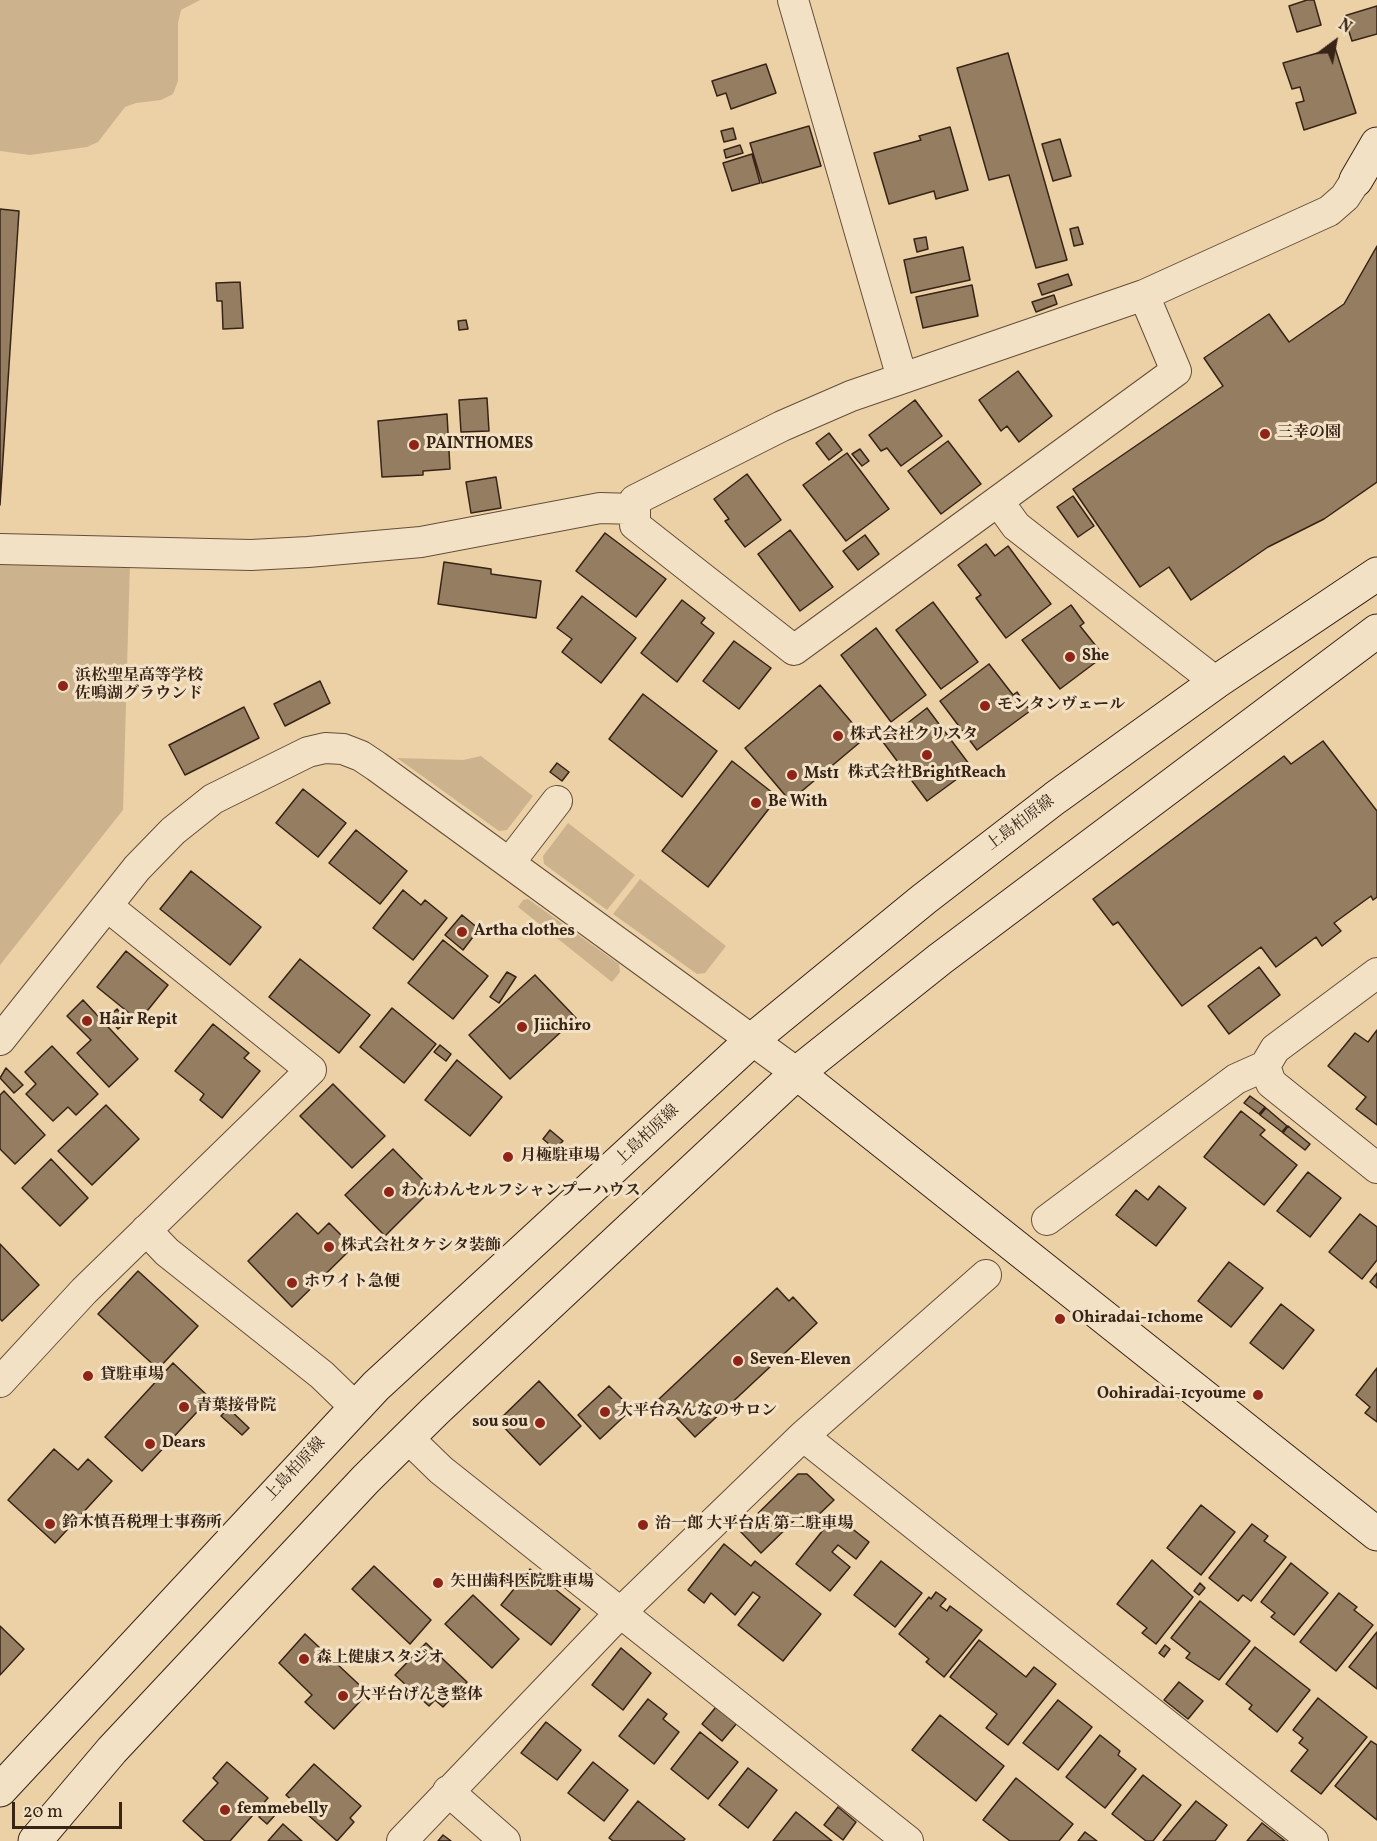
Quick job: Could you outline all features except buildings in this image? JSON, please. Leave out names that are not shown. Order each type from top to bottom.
[{"type":"street","points":[[793,0],[902,378]]},
{"type":"street","points":[[1144,295],[1176,371],[794,650],[635,525],[635,500],[816,409],[1144,295],[1329,211],[1345,197],[1377,144]]},
{"type":"street","points":[[998,501],[1016,525],[1216,682]]},
{"type":"street","points":[[0,549],[251,555],[308,552],[421,542],[600,508],[635,509]]},
{"type":"street","name":"上島柏原線","points":[[0,1790],[356,1408],[753,1039],[989,848],[1216,682],[1377,574]]},
{"type":"street","points":[[34,1841],[112,1750],[408,1438],[797,1073],[940,959],[1377,631]]},
{"type":"street","points":[[0,1040],[160,843],[213,799],[308,752],[325,748],[344,749],[361,756],[753,1039],[1377,1534]]},
{"type":"street","points":[[510,862],[557,801]]},
{"type":"street","points":[[0,1382],[84,1290],[311,1070],[107,906]]},
{"type":"street","points":[[1047,1220],[1236,1079],[1265,1066],[1275,1049],[1377,973]]},
{"type":"street","points":[[1265,1066],[1271,1083],[1377,1168]]},
{"type":"street","points":[[146,1230],[167,1252],[322,1375],[356,1408]]},
{"type":"street","points":[[402,1841],[621,1612],[802,1436],[986,1275]]},
{"type":"street","points":[[802,1436],[1313,1841]]},
{"type":"street","points":[[408,1438],[441,1470],[908,1841]]},
{"type":"street","points":[[448,1791],[506,1841]]},
{"type":"shaded area","points":[[0,0],[200,0],[181,10],[178,23],[178,81],[173,94],[161,100],[136,103],[125,107],[98,142],[87,147],[30,155],[0,151]]},
{"type":"shaded area","name":"浜松聖星高等学校 佐鳴湖グラウンド","points":[[0,560],[130,563],[123,810],[0,965]]},
{"type":"shaded area","points":[[481,756],[533,796],[507,830],[499,831],[397,758],[463,760]]},
{"type":"shaded area","points":[[568,823],[635,875],[607,910],[544,864],[543,856]]},
{"type":"shaded area","points":[[640,879],[726,946],[705,973],[697,974],[613,914]]},
{"type":"shaded area","points":[[528,899],[619,964],[620,972],[612,982],[518,907],[523,900]]},
{"type":"place","name":"三幸の園","points":[[1265,434]]},
{"type":"place","name":"PAINTHOMES","points":[[414,445]]},
{"type":"place","name":"She","points":[[1070,657]]},
{"type":"place","name":"浜松聖星高等学校 佐鳴湖グラウンド","points":[[63,686]]},
{"type":"place","name":"モンタンヴェール","points":[[985,706]]},
{"type":"place","name":"株式会社クリスタ","points":[[838,736]]},
{"type":"place","name":"株式会社BrightReach","points":[[927,755]]},
{"type":"place","name":"Mst1","points":[[792,775]]},
{"type":"place","name":"Be With","points":[[756,803]]},
{"type":"place","name":"Artha clothes","points":[[462,932]]},
{"type":"place","name":"Hair Repit","points":[[87,1021]]},
{"type":"place","name":"Jiichiro","points":[[522,1027]]},
{"type":"place","name":"月極駐車場","points":[[508,1157]]},
{"type":"place","name":"わんわんセルフシャンプーハウス","points":[[389,1192]]},
{"type":"place","name":"株式会社タケシタ装飾","points":[[329,1247]]},
{"type":"place","name":"ホワイト急便","points":[[292,1283]]},
{"type":"place","name":"Ohiradai-1chome","points":[[1060,1319]]},
{"type":"place","name":"Seven-Eleven","points":[[738,1361]]},
{"type":"place","name":"貸駐車場","points":[[88,1376]]},
{"type":"place","name":"Oohiradai-1cyoume","points":[[1258,1395]]},
{"type":"place","name":"青葉接骨院","points":[[184,1407]]},
{"type":"place","name":"大平台みんなのサロン","points":[[605,1412]]},
{"type":"place","name":"sou sou","points":[[540,1423]]},
{"type":"place","name":"Dears","points":[[150,1444]]},
{"type":"place","name":"鈴木慎吾税理士事務所","points":[[50,1524]]},
{"type":"place","name":"治一郎 大平台店 第二駐車場","points":[[643,1525]]},
{"type":"place","name":"矢田歯科医院駐車場","points":[[438,1583]]},
{"type":"place","name":"森上健康スタジオ","points":[[304,1659]]},
{"type":"place","name":"大平台げんき整体","points":[[343,1696]]},
{"type":"place","name":"femmebelly","points":[[225,1810]]}]
